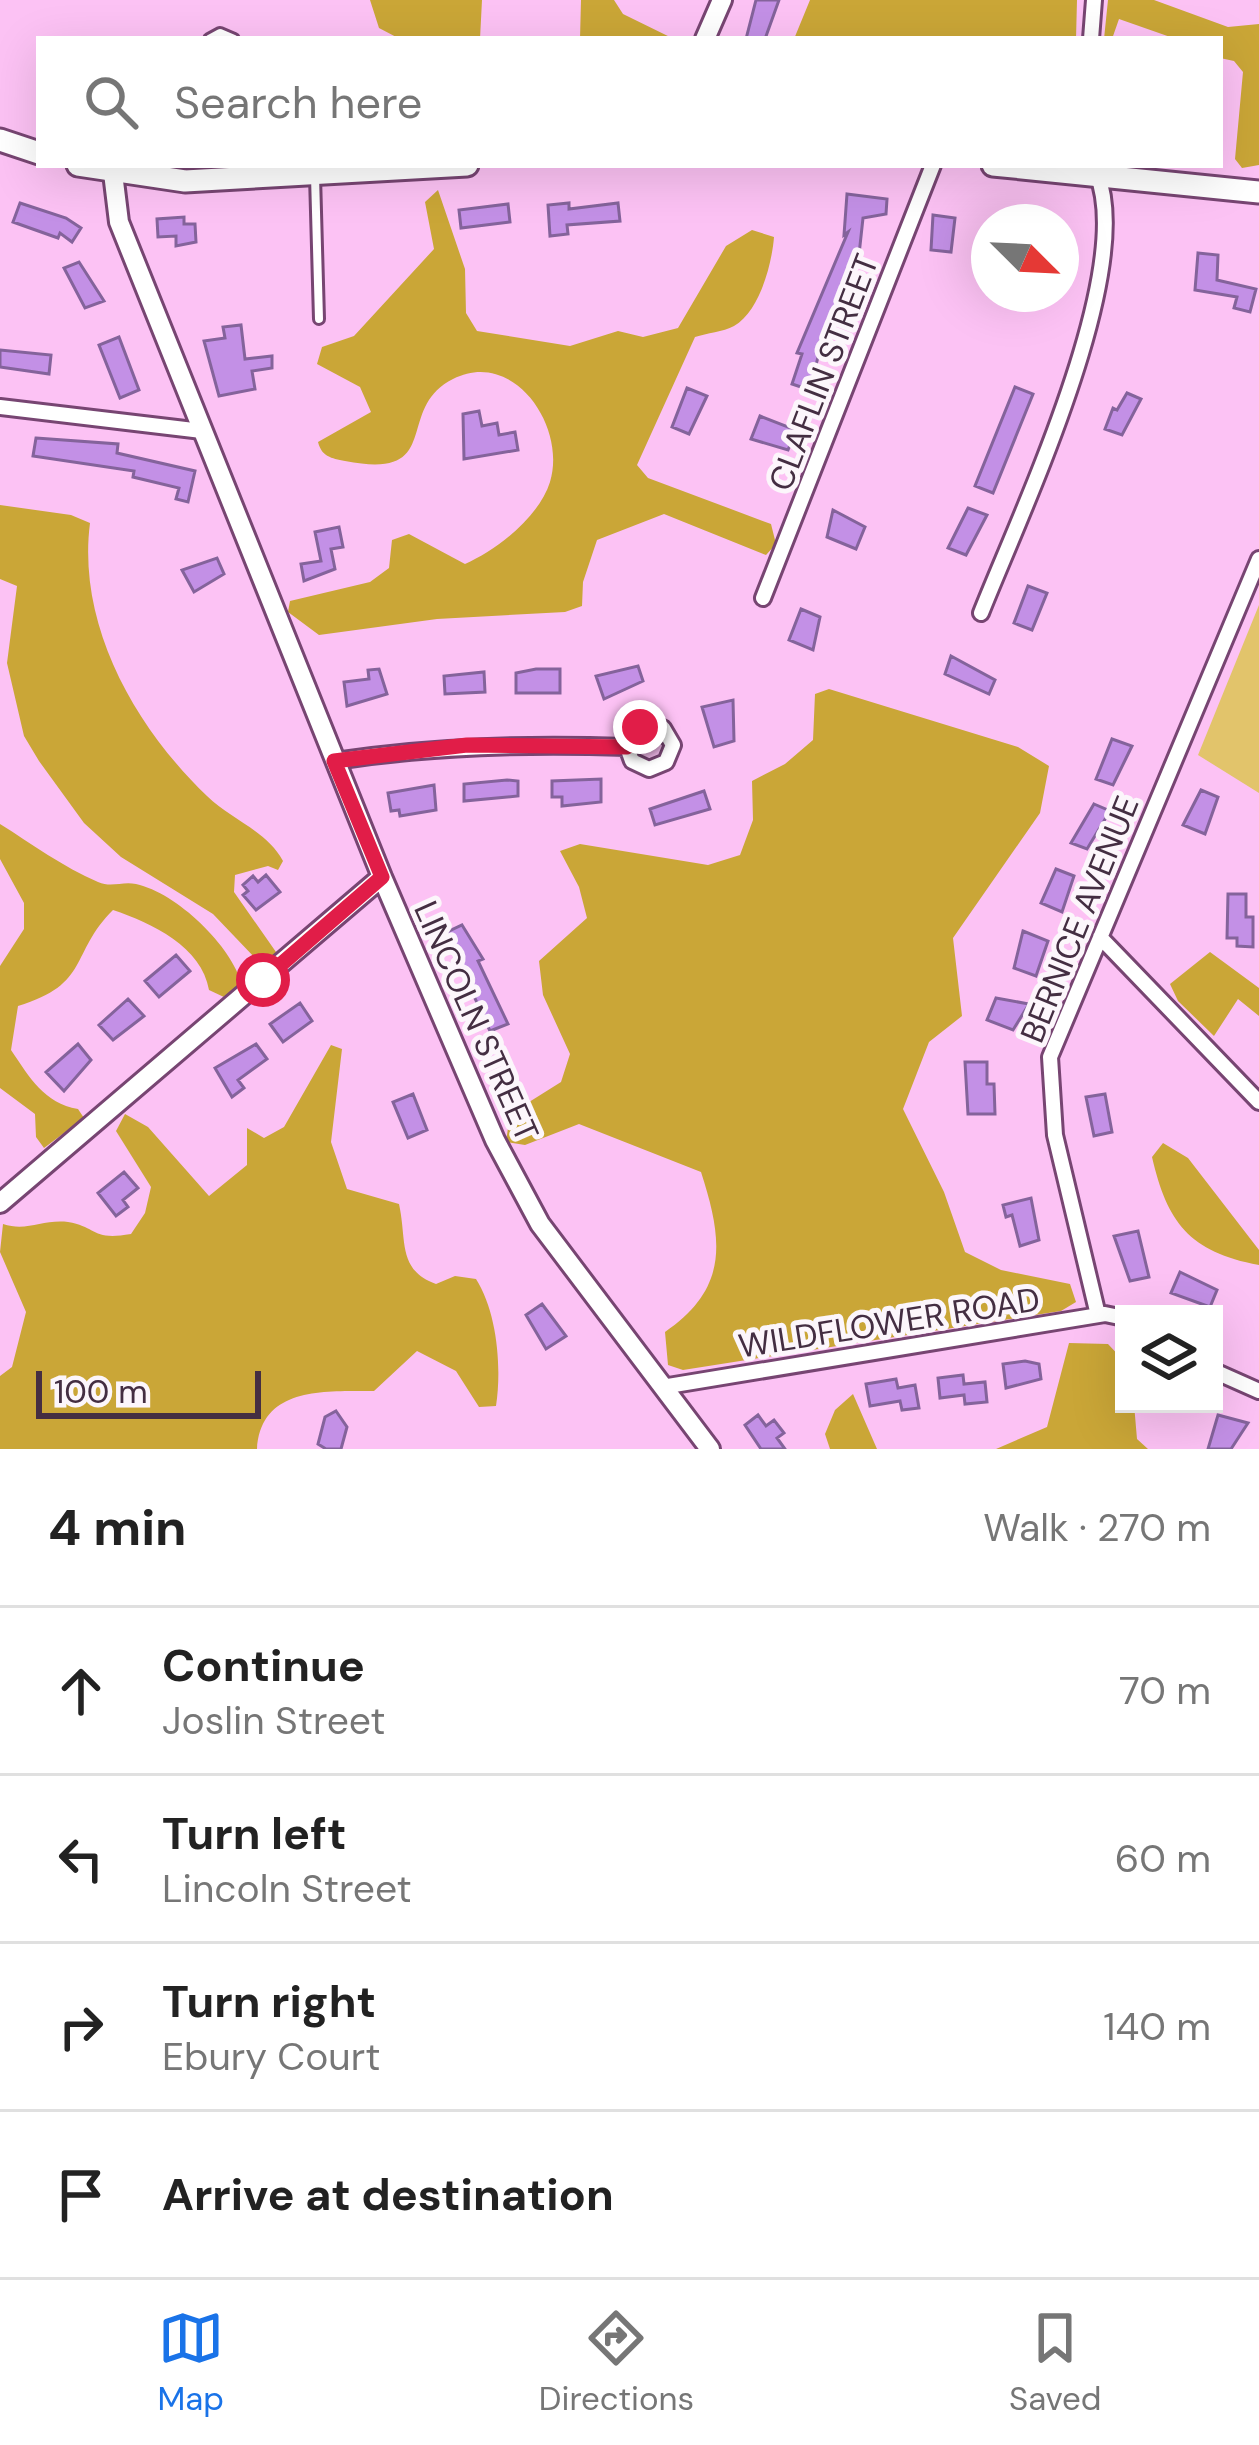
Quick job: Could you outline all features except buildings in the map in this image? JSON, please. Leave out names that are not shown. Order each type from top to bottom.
[{"type":"main road","points":[[0,140],[36,152]]},
{"type":"main road","points":[[91,168],[113,173],[315,174],[416,168]]},
{"type":"main road","points":[[1054,168],[1259,192]]},
{"type":"street","points":[[706,36],[722,0]]},
{"type":"street","points":[[1091,36],[1094,0]]},
{"type":"street","name":"CLAFLIN STREET","points":[[763,598],[932,168]]},
{"type":"street","points":[[981,613],[1054,429],[1086,332],[1106,202],[1094,170]]},
{"type":"street","name":"LINCOLN STREET","points":[[113,173],[119,222],[334,761],[526,1203],[710,1449]]},
{"type":"street","points":[[0,406],[202,431]]},
{"type":"street","name":"BERNICE AVENUE","points":[[1098,1315],[1055,1135],[1050,1058],[1259,559]]},
{"type":"street","points":[[334,761],[467,745],[627,747]]},
{"type":"street","points":[[0,1203],[382,877]]},
{"type":"street","points":[[1100,937],[1259,1102]]},
{"type":"street","name":"WILDFLOWER ROAD","points":[[662,1387],[1098,1315],[1115,1317]]},
{"type":"street","points":[[1223,1375],[1259,1391]]},
{"type":"lane","points":[[315,174],[319,319]]},
{"type":"shaded area","points":[[370,0],[482,0],[480,36],[394,36],[379,28]]},
{"type":"shaded area","points":[[581,0],[614,0],[623,14],[668,36],[580,36]]},
{"type":"shaded area","points":[[810,0],[1077,0],[1076,36],[795,36]]},
{"type":"shaded area","points":[[1108,0],[1154,0],[1228,27],[1259,24],[1259,165],[1242,168],[1235,159],[1243,72],[1234,61],[1223,59],[1223,36],[1167,36],[1119,19],[1113,36],[1104,36]]},
{"type":"shaded area","points":[[438,190],[465,269],[466,313],[477,331],[570,346],[618,331],[643,337],[678,328],[726,246],[752,230],[774,237],[758,298],[734,326],[695,337],[637,465],[648,478],[771,524],[776,544],[766,555],[664,514],[597,540],[583,582],[582,606],[565,612],[437,619],[319,635],[288,612],[290,601],[370,582],[389,568],[392,540],[409,534],[465,564],[527,520],[550,482],[553,460],[543,417],[515,383],[496,374],[475,372],[435,392],[408,452],[396,461],[345,461],[328,456],[318,442],[371,412],[360,387],[317,364],[322,347],[354,336],[434,249],[425,202]]},
{"type":"shaded area","points":[[0,505],[71,515],[90,523],[93,598],[102,635],[134,705],[180,768],[207,796],[268,842],[283,861],[278,870],[268,866],[235,875],[234,892],[276,952],[271,961],[257,960],[213,914],[121,857],[84,823],[24,736],[7,663],[17,586],[0,579]]},
{"type":"shaded area","points":[[1259,605],[1259,793],[1198,755]]},
{"type":"shaded area","points":[[829,689],[1018,747],[1049,766],[1040,813],[953,938],[962,1016],[929,1042],[903,1109],[944,1192],[965,1252],[1001,1270],[1070,1284],[1076,1302],[1061,1311],[683,1370],[668,1365],[665,1332],[701,1298],[715,1261],[714,1220],[701,1172],[579,1124],[525,1145],[506,1142],[510,1114],[561,1082],[570,1054],[543,995],[539,961],[587,918],[579,887],[560,851],[580,844],[708,865],[740,855],[753,820],[752,781],[785,764],[813,740],[815,694]]},
{"type":"shaded area","points":[[0,824],[98,882],[136,884],[168,898],[215,938],[242,985],[226,998],[209,990],[197,961],[186,949],[159,930],[113,910],[69,978],[18,1006],[11,1050],[39,1088],[78,1109],[84,1118],[44,1148],[36,1137],[35,1114],[0,1088],[0,966],[24,929],[24,903],[0,859]]},
{"type":"shaded area","points":[[1210,952],[1259,988],[1259,1016],[1238,999],[1214,1036],[1178,1001],[1170,984]]},
{"type":"shaded area","points":[[331,1045],[342,1049],[331,1142],[347,1189],[399,1204],[409,1262],[424,1278],[436,1284],[455,1276],[476,1279],[489,1307],[496,1340],[496,1406],[479,1407],[456,1371],[417,1351],[374,1391],[317,1393],[283,1403],[261,1428],[257,1449],[0,1449],[0,1376],[12,1367],[26,1312],[0,1252],[3,1224],[68,1222],[101,1235],[131,1234],[145,1213],[151,1187],[116,1131],[125,1114],[148,1127],[209,1196],[247,1165],[247,1128],[264,1138],[284,1127]]},
{"type":"shaded area","points":[[1163,1143],[1188,1158],[1259,1250],[1259,1265],[1215,1252],[1185,1230],[1165,1199],[1152,1157]]},
{"type":"shaded area","points":[[1069,1343],[1108,1344],[1115,1351],[1115,1413],[1135,1413],[1137,1439],[1148,1449],[996,1449],[1047,1427]]},
{"type":"shaded area","points":[[853,1394],[877,1449],[830,1449],[825,1434],[835,1410]]},
{"type":"route","points":[[263,980],[382,877],[334,761],[467,745],[627,747],[640,727]]}]
